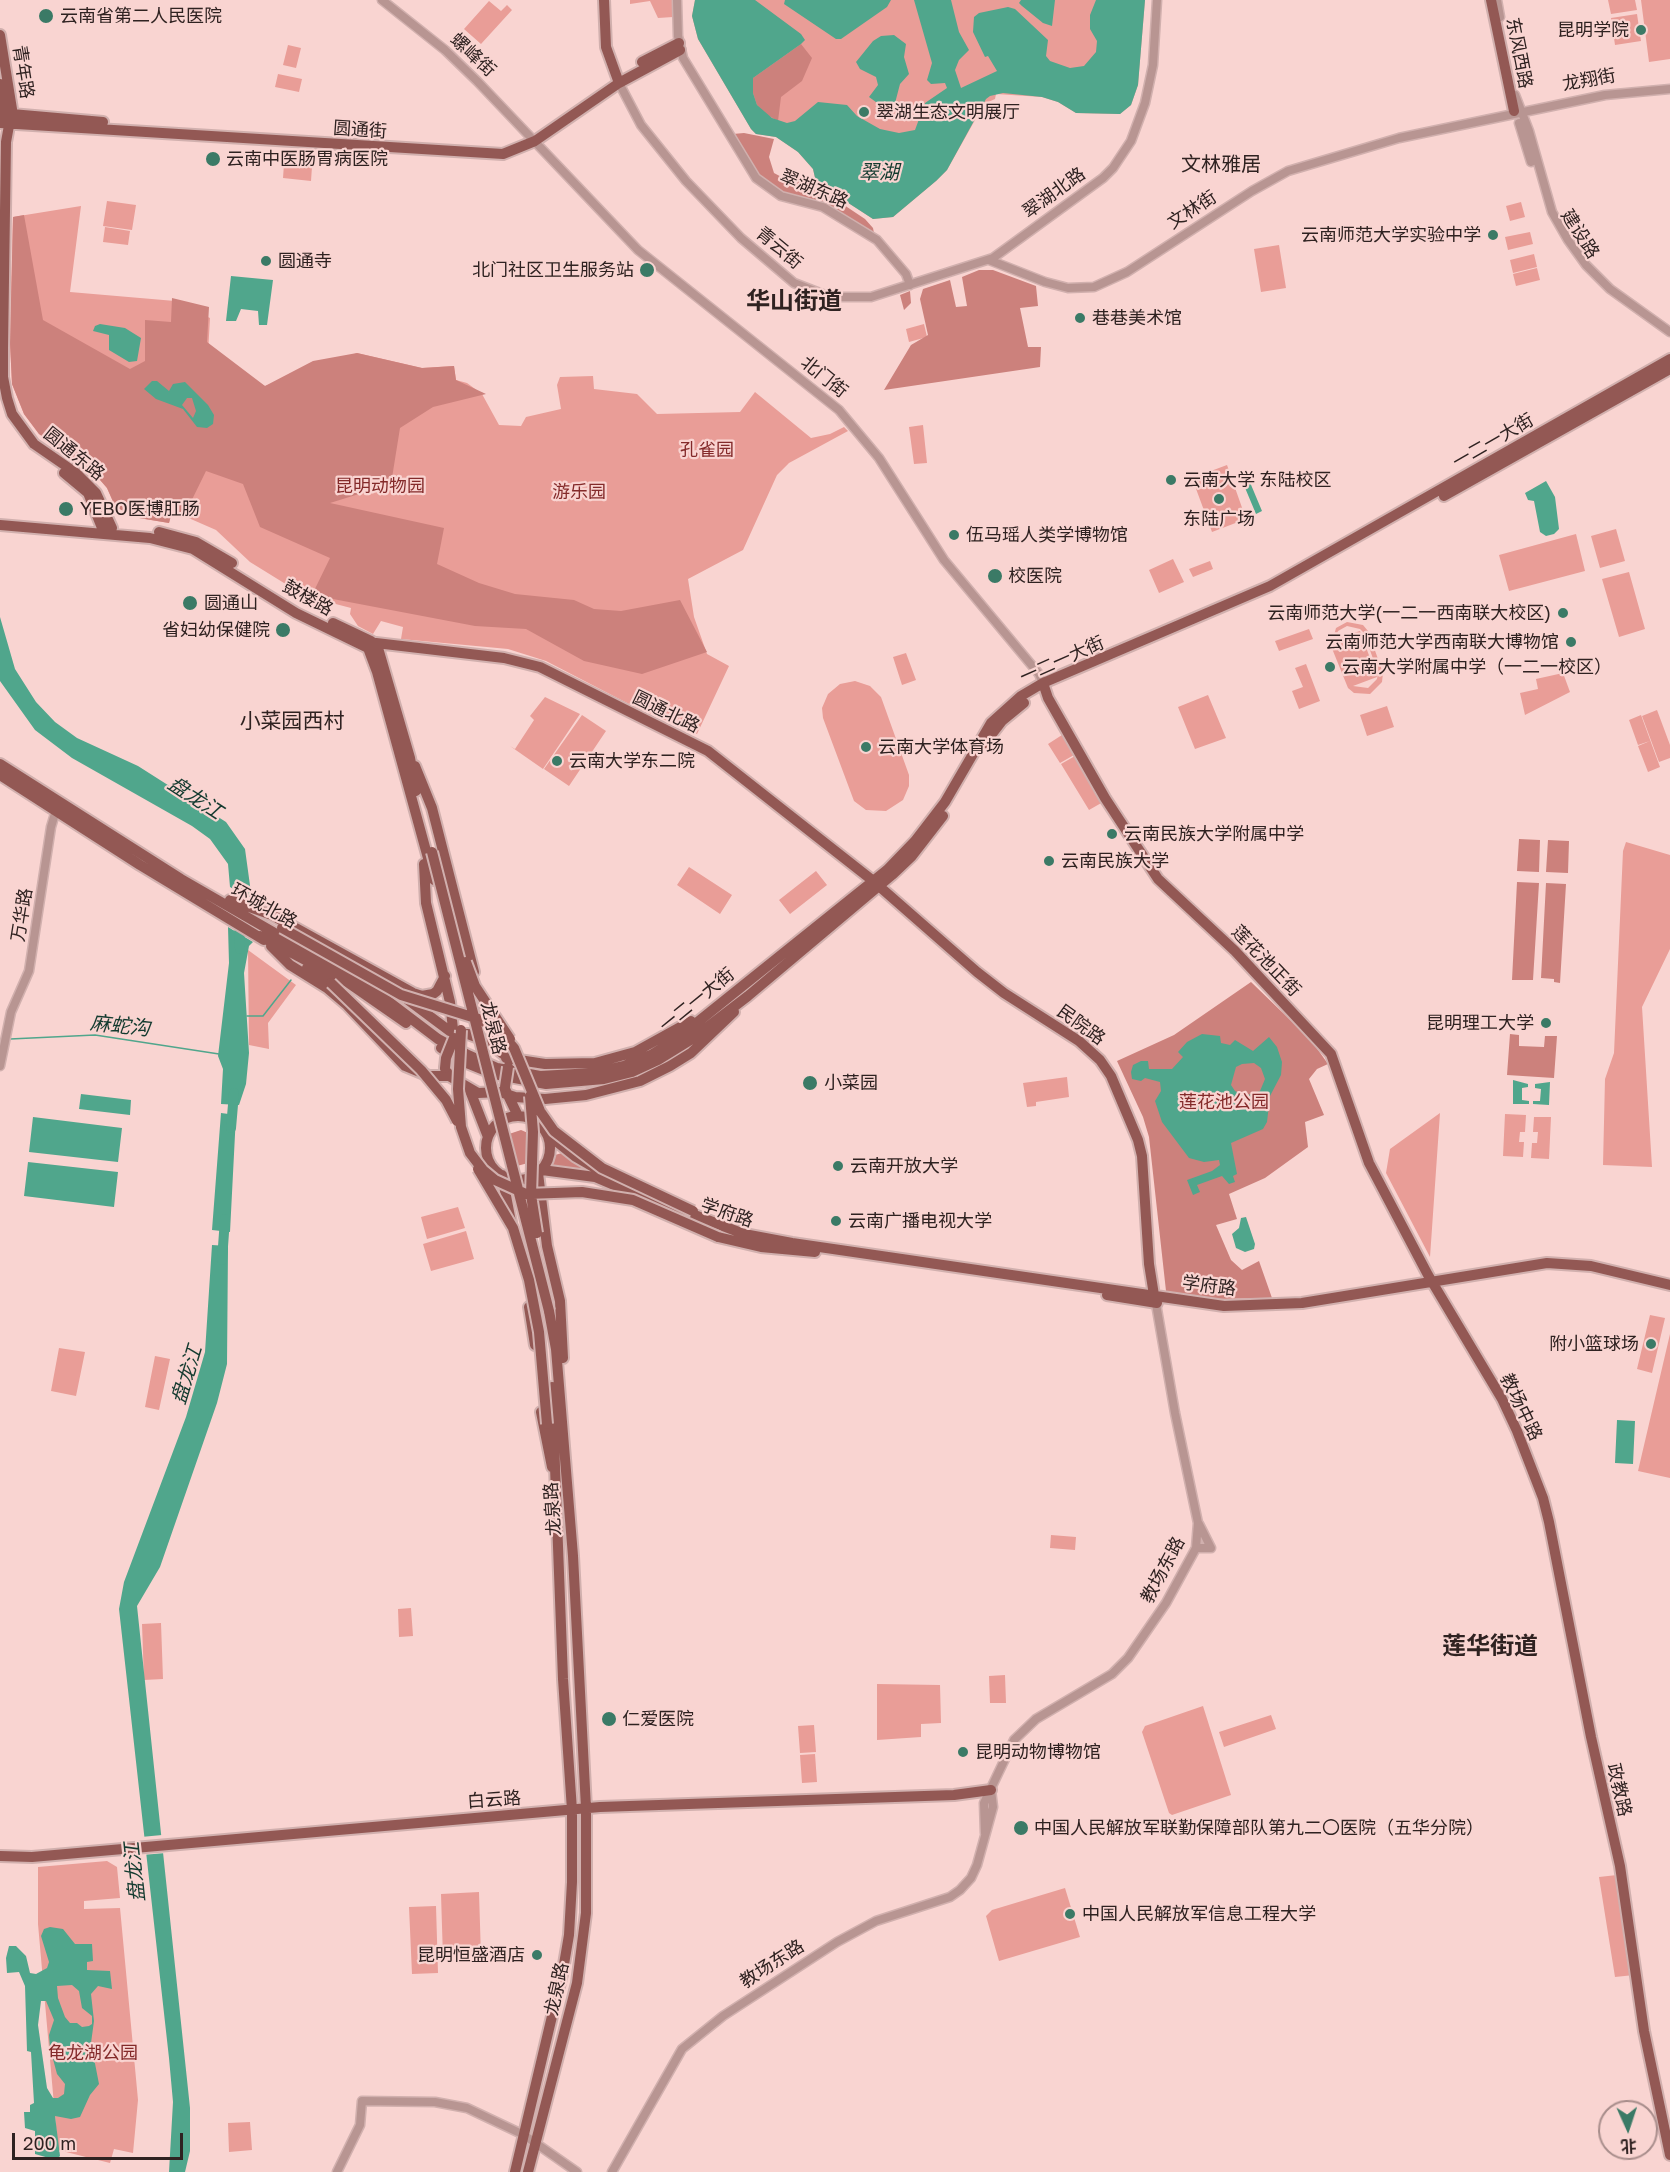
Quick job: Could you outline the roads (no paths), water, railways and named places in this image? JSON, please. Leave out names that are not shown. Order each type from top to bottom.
[{"type":"main road","points":[[602,0],[606,47],[616,81]]},
{"type":"main road","name":"东风西路","points":[[1491,0],[1518,113]]},
{"type":"main road","name":"青年路","points":[[0,35],[12,101],[4,118]]},
{"type":"main road","name":"圆通街","points":[[4,118],[503,154],[531,139],[616,81],[680,47]]},
{"type":"main road","name":"青年路","points":[[0,84],[4,118]]},
{"type":"main road","name":"圆通东路","points":[[4,118],[6,142],[3,377],[7,398],[12,414],[34,444],[76,473],[96,493],[108,530]]},
{"type":"main road","name":"一二一大街","points":[[509,1066],[546,1084],[575,1083],[632,1072],[658,1060],[692,1039],[748,996],[876,883],[903,855],[945,802],[991,723],[1002,710],[1044,686],[1270,586],[1670,359]]},
{"type":"main road","name":"一二一大街","points":[[1044,686],[1169,638],[1272,591],[1670,369]]},
{"type":"main road","name":"圆通东路","points":[[0,398],[6,417],[16,435],[40,459],[67,475],[88,493],[108,530]]},
{"type":"main road","name":"鼓楼路","points":[[0,519],[108,530],[193,549],[296,613],[375,650]]},
{"type":"main road","name":"鼓楼路","points":[[0,525],[108,530]]},
{"type":"main road","name":"圆通北路","points":[[375,650],[401,648],[504,658],[540,667],[708,752],[876,883]]},
{"type":"main road","points":[[375,650],[377,672],[423,843],[458,1007],[462,1045],[458,1089],[460,1127]]},
{"type":"main road","points":[[375,650],[428,817],[460,948],[470,976],[507,1030],[529,1087],[533,1132],[532,1212],[549,1312]]},
{"type":"main road","name":"莲花池正街","points":[[1044,686],[1106,798],[1158,879],[1235,951],[1326,1046],[1337,1065],[1370,1163],[1432,1281]]},
{"type":"main road","points":[[410,758],[421,776],[432,808],[467,949],[509,1066],[504,1091],[516,1107],[535,1121],[546,1133],[550,1152],[540,1172],[547,1246],[560,1301],[564,1376],[561,1403]]},
{"type":"main road","name":"龙泉路","points":[[410,758],[549,1312],[556,1349],[561,1403],[573,1556],[586,1808],[586,1901],[583,1946],[574,1993],[528,2172]]},
{"type":"main road","name":"环城北路","points":[[0,764],[140,865],[223,904],[249,911],[372,989],[438,1039],[466,1054],[509,1066]]},
{"type":"main road","name":"环城北路","points":[[0,775],[58,806],[223,904]]},
{"type":"main road","points":[[423,843],[426,903],[445,976],[455,1037],[446,1058],[447,1072]]},
{"type":"main road","name":"龙泉路","points":[[431,881],[549,1312],[554,1471],[572,1810],[569,1935],[514,2172]]},
{"type":"main road","name":"一二一大街","points":[[509,1066],[566,1076],[624,1066],[651,1055],[674,1041],[876,883]]},
{"type":"main road","name":"民院路","points":[[876,883],[995,986],[1079,1041],[1100,1060],[1111,1076],[1131,1121],[1142,1156],[1149,1264],[1156,1299]]},
{"type":"main road","points":[[223,904],[290,964],[327,988],[405,1066],[429,1076],[447,1072],[478,1093],[504,1091]]},
{"type":"main road","points":[[249,911],[282,927],[401,995],[482,1020],[500,1032],[514,1048]]},
{"type":"main road","points":[[249,911],[272,915],[375,973],[422,996],[437,991],[445,976]]},
{"type":"main road","points":[[260,936],[331,983],[373,1021],[446,1100],[489,1190],[513,1228],[521,1251],[539,1332],[547,1424],[554,1471]]},
{"type":"main road","name":"环城北路","points":[[260,936],[347,982],[457,1059],[509,1066]]},
{"type":"main road","points":[[375,973],[410,1004],[455,1037],[468,1034],[489,1042],[509,1066]]},
{"type":"main road","points":[[489,1137],[516,1107],[545,1099],[610,1091],[655,1074],[691,1053],[724,1024],[748,996]]},
{"type":"main road","points":[[509,1066],[595,1063],[616,1058],[645,1047],[721,1002]]},
{"type":"main road","name":"学府路","points":[[529,1087],[554,1131],[602,1168],[744,1234]]},
{"type":"main road","points":[[469,1088],[489,1137],[488,1158],[502,1175],[534,1334],[542,1426],[554,1471]]},
{"type":"main road","name":"学府路","points":[[546,1133],[552,1141],[595,1169],[708,1221],[744,1234],[1156,1299]]},
{"type":"main road","points":[[470,1153],[483,1170],[495,1180],[526,1194],[610,1195],[633,1200],[718,1237],[761,1247],[824,1253]]},
{"type":"main road","points":[[502,1175],[520,1180],[540,1172]]},
{"type":"main road","name":"学府路","points":[[540,1172],[595,1177],[725,1231],[824,1253],[1156,1299],[1224,1306],[1272,1306],[1524,1266],[1561,1263],[1591,1266],[1670,1285]]},
{"type":"main road","name":"教场中路","points":[[1432,1281],[1517,1431],[1543,1498],[1557,1557]]},
{"type":"main road","name":"政教路","points":[[1557,1557],[1591,1737],[1623,1886],[1644,2031],[1670,2155]]},
{"type":"main road","name":"白云路","points":[[0,1856],[32,1857],[586,1808],[976,1794],[991,1790]]},
{"type":"street","name":"螺峰街","points":[[382,0],[445,50],[507,111],[531,139]]},
{"type":"street","points":[[677,0],[680,47]]},
{"type":"street","name":"翠湖北路","points":[[910,285],[996,258],[1103,178],[1113,168],[1131,141],[1142,115],[1153,65],[1157,0]]},
{"type":"street","name":"东风西路","points":[[1497,0],[1518,113]]},
{"type":"street","name":"翠湖东路","points":[[680,47],[756,178],[781,196],[823,207],[878,240],[906,274],[910,285]]},
{"type":"street","name":"青云街","points":[[616,81],[638,127],[703,205],[793,286],[830,302],[851,303],[892,296],[910,285]]},
{"type":"street","name":"龙翔街","points":[[1518,113],[1605,92],[1670,88]]},
{"type":"street","name":"文林街","points":[[996,258],[1068,285],[1094,284],[1125,269],[1250,186],[1287,166],[1399,133],[1518,113]]},
{"type":"street","name":"建设路","points":[[1518,113],[1529,131],[1552,212],[1568,240],[1586,265],[1610,289],[1670,332]]},
{"type":"street","name":"建设路","points":[[1518,113],[1546,214],[1563,243],[1581,269],[1606,294],[1670,338]]},
{"type":"street","name":"北门街","points":[[531,139],[644,256],[839,410],[879,458],[944,560],[1039,674],[1044,686]]},
{"type":"street","name":"万华路","points":[[0,1066],[7,1030],[29,971],[58,806]]},
{"type":"street","name":"教场东路","points":[[612,2172],[682,2049],[723,2016],[837,1942],[876,1921],[955,1893],[970,1878],[977,1865],[993,1807],[991,1790],[1001,1761],[1014,1740],[1036,1719],[1112,1674],[1128,1658],[1166,1603],[1196,1548],[1198,1523],[1175,1413],[1156,1299]]},
{"type":"street","points":[[1196,1548],[1211,1548],[1198,1523]]},
{"type":"street","points":[[337,2172],[360,2125],[362,2101],[451,2104],[488,2116],[524,2135],[535,2146],[577,2172]]},
{"type":"water","name":"翠湖","points":[[695,0],[755,0],[801,34],[805,40],[801,44],[753,78],[753,93],[757,105],[772,118],[787,123],[795,121],[818,102],[847,105],[857,116],[880,129],[899,133],[915,130],[925,103],[947,88],[945,83],[931,84],[927,80],[932,63],[914,0],[951,0],[959,32],[969,50],[959,60],[955,70],[961,88],[997,71],[988,56],[985,57],[973,32],[974,17],[979,13],[1008,7],[1015,9],[1048,40],[1046,56],[1050,61],[1070,68],[1084,66],[1096,52],[1097,41],[1090,29],[1090,15],[1096,0],[1145,0],[1138,85],[1131,105],[1120,114],[1076,113],[1058,102],[1042,97],[1003,93],[990,96],[986,99],[947,170],[893,217],[873,219],[816,182],[813,169],[798,152],[776,137],[756,134],[751,129],[698,39],[692,16]]},
{"type":"water","points":[[785,0],[891,0],[887,7],[841,39],[836,39],[784,4]]},
{"type":"water","points":[[1021,0],[1055,0],[1052,26],[1043,23],[1022,6],[1019,3]]},
{"type":"water","points":[[894,35],[906,44],[904,57],[909,74],[900,84],[894,107],[887,110],[869,97],[878,85],[876,77],[860,69],[856,62],[873,41],[881,36]]},
{"type":"water","points":[[231,276],[273,280],[267,325],[259,325],[258,311],[241,309],[236,321],[226,321]]},
{"type":"water","points":[[100,324],[125,328],[141,338],[137,361],[129,362],[109,350],[109,335],[93,331],[95,326]]},
{"type":"water","points":[[152,381],[157,381],[169,391],[173,384],[185,382],[208,405],[214,415],[213,424],[207,428],[197,427],[183,409],[156,399],[144,389]],"holes":[[[187,398],[192,398],[196,411],[193,418],[182,405]]]},
{"type":"water","points":[[1249,480],[1262,511],[1256,514],[1243,483]]},
{"type":"water","points":[[1546,481],[1555,497],[1559,529],[1554,534],[1546,536],[1540,532],[1534,501],[1528,500],[1525,493]]},
{"type":"water","points":[[0,617],[15,669],[36,702],[55,722],[77,738],[138,766],[226,822],[245,849],[252,900],[230,887],[228,864],[210,839],[192,826],[72,758],[35,730],[0,681]]},
{"type":"water","points":[[228,927],[253,942],[249,946],[244,973],[249,1053],[246,1084],[239,1105],[221,1104],[223,1069],[218,1056],[229,963]]},
{"type":"water","points":[[1202,1034],[1220,1036],[1221,1043],[1230,1045],[1235,1040],[1253,1051],[1269,1037],[1277,1047],[1282,1062],[1281,1075],[1270,1096],[1267,1122],[1263,1129],[1231,1143],[1237,1174],[1233,1176],[1235,1182],[1229,1184],[1222,1176],[1197,1185],[1200,1192],[1193,1195],[1187,1180],[1212,1171],[1220,1165],[1219,1160],[1204,1162],[1189,1158],[1162,1122],[1155,1101],[1161,1091],[1160,1082],[1145,1078],[1141,1081],[1132,1079],[1131,1072],[1133,1065],[1141,1061],[1148,1061],[1149,1069],[1172,1069],[1183,1057],[1178,1052],[1187,1042]],"holes":[[[1254,1063],[1261,1068],[1265,1079],[1260,1091],[1245,1096],[1235,1091],[1231,1085],[1236,1067]]]},
{"type":"water","points":[[1513,1080],[1528,1084],[1528,1087],[1522,1088],[1522,1100],[1529,1101],[1529,1104],[1513,1104]]},
{"type":"water","points":[[1550,1082],[1549,1105],[1533,1104],[1533,1101],[1540,1101],[1541,1089],[1535,1088],[1535,1084]]},
{"type":"water","points":[[81,1094],[131,1100],[130,1115],[79,1109]]},
{"type":"water","points":[[221,1113],[236,1115],[230,1232],[212,1230]]},
{"type":"water","points":[[33,1117],[122,1128],[118,1162],[29,1152]]},
{"type":"water","points":[[28,1162],[118,1172],[114,1207],[24,1196]]},
{"type":"water","points":[[1246,1217],[1255,1244],[1254,1249],[1245,1252],[1236,1248],[1232,1234],[1239,1228],[1241,1218]]},
{"type":"water","points":[[212,1245],[228,1246],[227,1364],[217,1403],[160,1567],[137,1606],[190,2108],[190,2151],[185,2172],[169,2172],[173,2102],[119,1609],[124,1582],[186,1417],[205,1352]]},
{"type":"water","points":[[1617,1420],[1635,1421],[1633,1464],[1615,1463]]},
{"type":"water","points":[[50,1927],[63,1929],[75,1944],[92,1944],[93,1961],[87,1962],[87,1970],[110,1971],[112,1989],[98,1986],[91,1994],[94,2021],[91,2043],[99,2084],[90,2095],[80,2117],[71,2119],[55,2116],[60,2156],[56,2160],[35,2154],[35,2131],[25,2128],[24,2112],[30,2112],[30,2105],[34,2103],[31,2052],[27,2051],[25,1986],[19,1972],[7,1973],[6,1958],[9,1946],[16,1946],[26,1956],[30,1973],[36,1974],[47,1968],[49,1962],[41,1936],[44,1929]],"holes":[[[72,1985],[79,1991],[82,2008],[92,2016],[92,2024],[89,2026],[82,2027],[77,2023],[70,2023],[65,2017],[58,1998],[57,1986]],[[41,2001],[46,2001],[54,2020],[49,2035],[50,2048],[57,2074],[65,2084],[64,2094],[58,2098],[53,2098],[47,2088],[38,2025]]]},
{"type":"waterway","name":"盘龙江","points":[[238,880],[240,949]]},
{"type":"waterway","points":[[247,1016],[263,1016],[291,980]]},
{"type":"waterway","name":"麻蛇沟","points":[[10,1039],[95,1035],[219,1054]]},
{"type":"waterway","name":"盘龙江","points":[[231,1128],[234,1093]]},
{"type":"waterway","name":"盘龙江","points":[[222,1260],[225,1219]]},
{"type":"place","name":"云南省第二人民医院","points":[[46,16]]},
{"type":"place","name":"昆明学院","points":[[1641,30]]},
{"type":"place","name":"翠湖生态文明展厅","points":[[864,112]]},
{"type":"place","name":"云南中医肠胃病医院","points":[[213,159]]},
{"type":"place","name":"云南师范大学实验中学","points":[[1493,235]]},
{"type":"place","name":"圆通寺","points":[[266,261]]},
{"type":"place","name":"北门社区卫生服务站","points":[[647,270]]},
{"type":"place","name":"巷巷美术馆","points":[[1080,318]]},
{"type":"place","name":"云南大学 东陆校区","points":[[1171,480]]},
{"type":"place","name":"东陆广场","points":[[1219,499]]},
{"type":"place","name":"YEBO医博肛肠","points":[[66,509]]},
{"type":"place","name":"伍马瑶人类学博物馆","points":[[954,535]]},
{"type":"place","name":"校医院","points":[[995,576]]},
{"type":"place","name":"圆通山","points":[[190,603]]},
{"type":"place","name":"云南师范大学(一二一西南联大校区)","points":[[1563,613]]},
{"type":"place","name":"省妇幼保健院","points":[[283,630]]},
{"type":"place","name":"云南师范大学西南联大博物馆","points":[[1571,642]]},
{"type":"place","name":"云南大学附属中学（一二一校区）","points":[[1330,667]]},
{"type":"place","name":"云南大学体育场","points":[[866,747]]},
{"type":"place","name":"云南大学东二院","points":[[557,761]]},
{"type":"place","name":"云南民族大学附属中学","points":[[1112,834]]},
{"type":"place","name":"云南民族大学","points":[[1049,861]]},
{"type":"place","name":"昆明理工大学","points":[[1546,1023]]},
{"type":"place","name":"小菜园","points":[[810,1083]]},
{"type":"place","name":"云南开放大学","points":[[838,1166]]},
{"type":"place","name":"云南广播电视大学","points":[[836,1221]]},
{"type":"place","name":"附小篮球场","points":[[1651,1344]]},
{"type":"place","name":"仁爱医院","points":[[609,1719]]},
{"type":"place","name":"昆明动物博物馆","points":[[963,1752]]},
{"type":"place","name":"中国人民解放军联勤保障部队第九二〇医院（五华分院）","points":[[1021,1828]]},
{"type":"place","name":"中国人民解放军信息工程大学","points":[[1070,1914]]},
{"type":"place","name":"昆明恒盛酒店","points":[[537,1955]]},
{"type":"district","name":"文林雅居","points":[[1221,165]]},
{"type":"district","name":"华山街道","points":[[794,301]]},
{"type":"district","name":"小菜园西村","points":[[292,721]]},
{"type":"district","name":"莲华街道","points":[[1490,1646]]},
{"type":"park label","name":"孔雀园","points":[[707,450]]},
{"type":"park label","name":"昆明动物园","points":[[380,486]]},
{"type":"park label","name":"游乐园","points":[[579,492]]},
{"type":"park label","name":"莲花池公园","points":[[1224,1102]]},
{"type":"park label","name":"龟龙湖公园","points":[[93,2053]]}]
